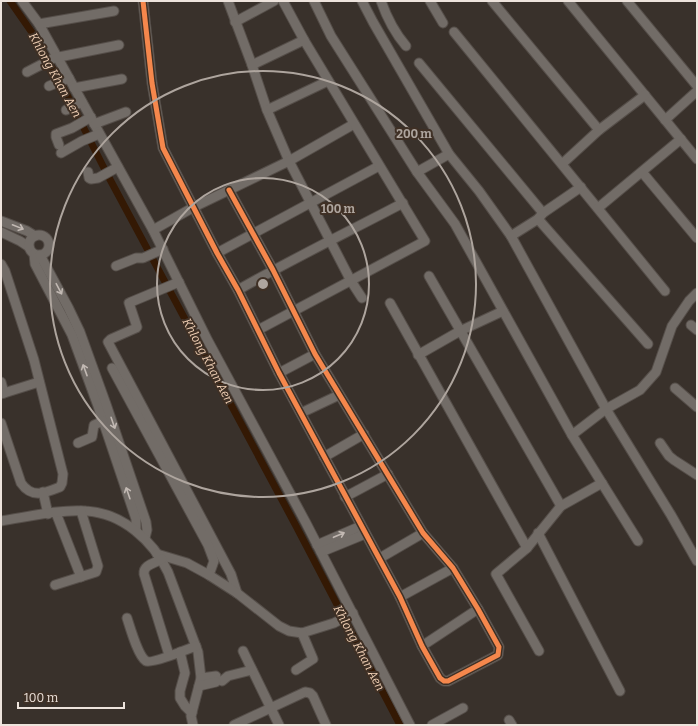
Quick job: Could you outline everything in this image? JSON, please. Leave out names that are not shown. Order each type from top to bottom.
[{"type":"street","points":[[22,1],[39,24],[55,57],[74,88],[96,136],[153,230],[160,251],[175,284],[207,339],[319,548],[351,614],[410,725]]},
{"type":"street","points":[[143,1],[152,82],[163,148],[217,253],[238,290],[279,373],[363,530],[380,558],[400,597],[422,646],[444,681],[448,681],[498,655],[499,647],[453,568],[423,533],[339,395],[315,354],[273,270],[229,190]]},
{"type":"street","points":[[228,1],[267,110],[289,161],[351,281],[362,298]]},
{"type":"street","points":[[235,22],[274,1]]},
{"type":"street","points":[[258,330],[425,241],[403,203],[378,166],[304,40],[283,1]]},
{"type":"street","points":[[314,1],[331,36],[417,172],[455,224],[572,435],[638,541]]},
{"type":"street","points":[[362,1],[449,154],[479,191],[511,236],[606,409],[694,547],[697,561]]},
{"type":"street","points":[[381,1],[386,17],[406,46]]},
{"type":"street","points":[[430,1],[443,22]]},
{"type":"street","points":[[492,1],[599,130]]},
{"type":"street","points":[[568,1],[697,159]]},
{"type":"street","points":[[627,1],[697,86]]},
{"type":"street","points":[[39,24],[114,11]]},
{"type":"street","points":[[454,32],[665,291]]},
{"type":"street","points":[[252,65],[304,40]]},
{"type":"street","points":[[27,72],[55,57],[119,45]]},
{"type":"street","points":[[419,63],[541,216],[648,344]]},
{"type":"street","points":[[51,85],[67,78]]},
{"type":"street","points":[[74,88],[122,79]]},
{"type":"street","points":[[267,110],[328,81]]},
{"type":"street","points":[[665,120],[697,91]]},
{"type":"street","points":[[562,164],[599,130],[645,96]]},
{"type":"street","points":[[66,110],[80,103]]},
{"type":"street","points":[[96,136],[60,149],[55,135],[90,121],[126,112]]},
{"type":"street","points":[[153,230],[194,207],[289,161],[354,124]]},
{"type":"street","points":[[598,208],[681,139]]},
{"type":"street","points":[[417,172],[449,154]]},
{"type":"street","points":[[217,253],[378,166]]},
{"type":"street","points":[[88,172],[91,179],[115,169]]},
{"type":"street","points":[[642,172],[697,238]]},
{"type":"street","points":[[511,236],[581,187]]},
{"type":"street","points":[[238,290],[273,270],[331,242],[403,203]]},
{"type":"street","points":[[1,221],[27,231],[34,236]]},
{"type":"street","points":[[1,232],[20,241],[34,252],[45,254],[49,247],[49,242],[40,235],[34,236],[30,241],[34,252],[68,307],[102,405],[146,522],[147,530],[145,538]]},
{"type":"street","points":[[116,266],[160,251]]},
{"type":"street","points":[[1,264],[5,271],[34,360],[63,474],[60,487],[37,494],[25,490],[21,483],[1,423]]},
{"type":"street","points":[[429,276],[561,506]]},
{"type":"street","points":[[175,284],[129,303],[137,327],[111,339],[108,342],[231,574],[237,593]]},
{"type":"street","points":[[572,435],[606,409],[640,390],[656,372],[672,326],[689,301],[697,294]]},
{"type":"street","points":[[390,303],[527,548]]},
{"type":"street","points":[[418,354],[460,331],[503,311]]},
{"type":"street","points":[[279,373],[315,354]]},
{"type":"street","points":[[112,368],[208,545],[214,561],[209,575]]},
{"type":"street","points":[[1,382],[2,394],[39,382]]},
{"type":"street","points":[[675,388],[697,408]]},
{"type":"street","points":[[301,413],[339,395]]},
{"type":"street","points":[[102,405],[103,421],[136,520],[136,530]]},
{"type":"street","points":[[78,443],[92,436],[94,425],[103,421]]},
{"type":"street","points":[[324,456],[364,434]]},
{"type":"street","points":[[660,443],[669,456],[697,474]]},
{"type":"street","points":[[345,497],[388,474]]},
{"type":"street","points":[[539,651],[496,574],[527,548],[561,506],[602,483]]},
{"type":"street","points":[[44,492],[80,577]]},
{"type":"street","points":[[55,585],[96,572],[98,566],[81,511]]},
{"type":"street","points":[[1,522],[52,513],[81,511],[102,513],[136,530],[145,538],[160,557],[168,572],[196,646],[200,682],[191,716],[193,725]]},
{"type":"street","points":[[319,548],[363,530]]},
{"type":"street","points":[[380,558],[423,533]]},
{"type":"street","points":[[538,533],[620,691]]},
{"type":"street","points":[[169,655],[144,574],[145,567],[160,557],[187,563],[209,575],[237,593],[279,626],[289,631],[302,633],[334,623],[351,614]]},
{"type":"street","points":[[400,597],[453,568]]},
{"type":"street","points":[[422,646],[478,609]]},
{"type":"street","points":[[127,618],[134,639],[145,660],[151,661],[196,646]]},
{"type":"street","points":[[296,670],[313,659],[302,633]]},
{"type":"street","points":[[243,651],[279,725]]},
{"type":"street","points":[[180,652],[185,673],[180,691],[180,698],[192,713]]},
{"type":"street","points":[[200,682],[252,670]]},
{"type":"street","points":[[234,725],[303,692],[308,692],[313,696],[326,725]]},
{"type":"street","points":[[432,725],[463,708]]},
{"type":"waterway","name":"Khlong Khan Aen","points":[[10,1],[33,34],[64,89],[106,172],[296,526],[400,725]]},
{"type":"cycle path","points":[[143,1],[152,83],[163,148],[217,253],[238,290],[279,373],[400,597],[422,646],[440,678],[444,681],[448,681],[498,655],[499,647],[453,568],[423,533],[315,354],[273,270],[229,190]]}]
